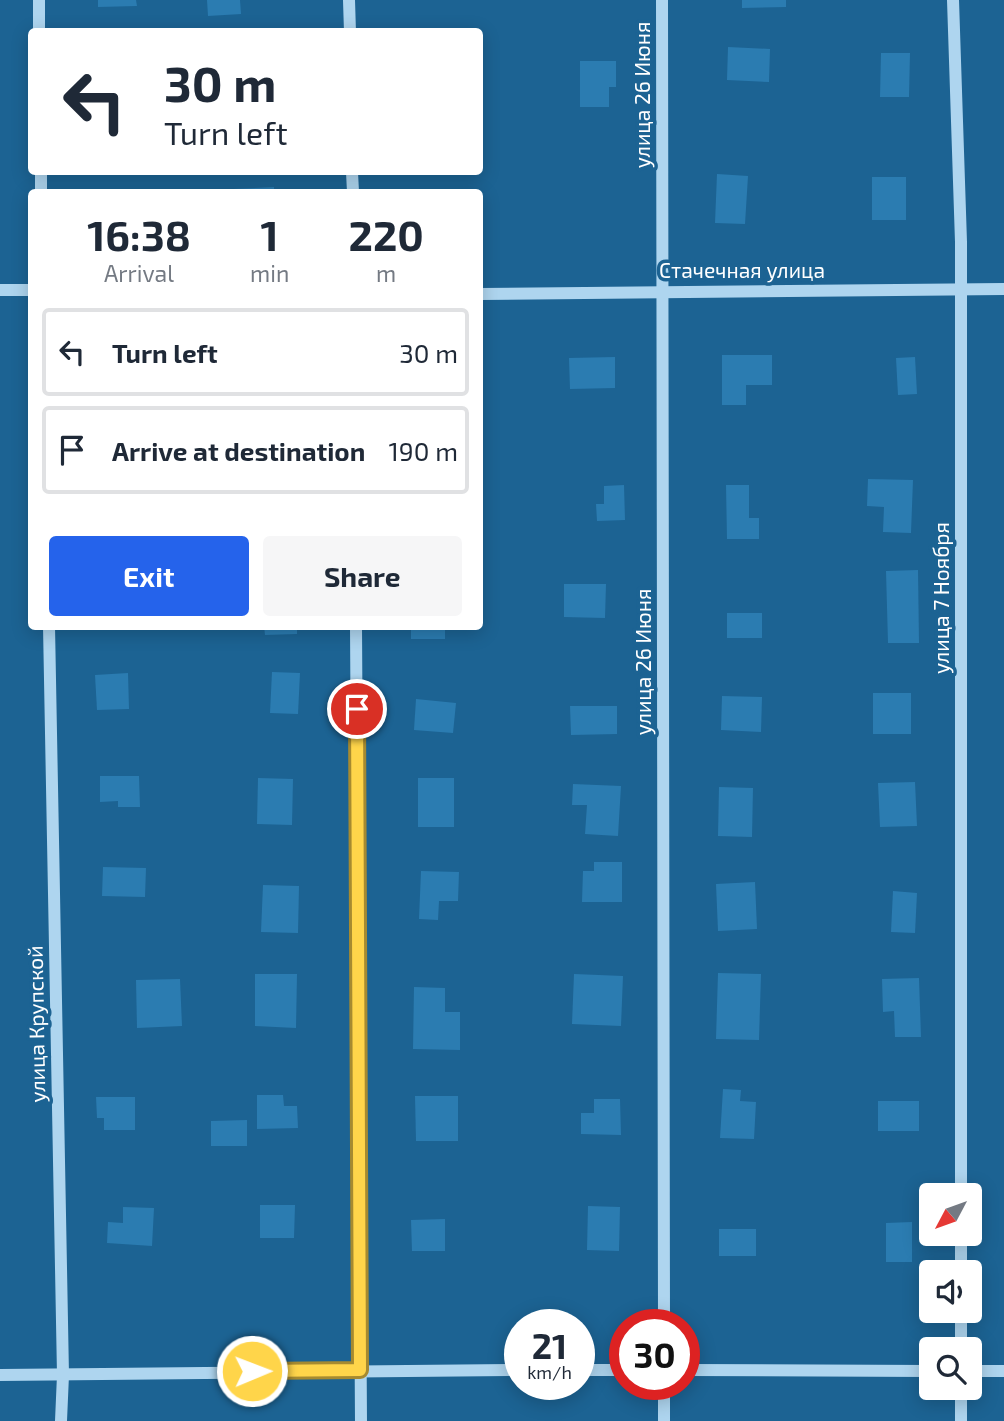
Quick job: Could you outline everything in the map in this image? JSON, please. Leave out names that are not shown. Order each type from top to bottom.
[{"type":"street","points":[[39,0],[39,28]]},
{"type":"street","points":[[349,0],[349,28]]},
{"type":"street","name":"улица 26 Июня","points":[[662,0],[664,1309]]},
{"type":"street","name":"улица 7 Ноября","points":[[953,0],[961,289],[961,1183]]},
{"type":"street","name":"Стачечная улица","points":[[483,294],[1004,289]]},
{"type":"street","points":[[0,290],[28,290]]},
{"type":"street","name":"улица Крупской","points":[[49,630],[63,1375],[61,1421]]},
{"type":"street","points":[[356,630],[361,1421]]},
{"type":"street","points":[[0,1376],[504,1370]]},
{"type":"street","points":[[700,1370],[919,1371]]},
{"type":"street","points":[[982,1371],[1004,1371]]},
{"type":"street","points":[[664,1400],[664,1421]]},
{"type":"street","points":[[961,1400],[961,1421]]},
{"type":"building","points":[[98,0],[136,0],[137,6],[98,7]]},
{"type":"building","points":[[207,0],[240,0],[241,14],[208,16]]},
{"type":"building","points":[[742,0],[786,0],[786,7],[742,8]]},
{"type":"building","points":[[728,47],[770,49],[769,82],[727,80]]},
{"type":"building","points":[[881,53],[910,53],[909,97],[880,97]]},
{"type":"building","points":[[580,61],[616,61],[616,87],[609,87],[609,107],[580,107]]},
{"type":"building","points":[[717,174],[748,176],[745,224],[715,223]]},
{"type":"building","points":[[872,177],[906,177],[906,220],[872,220]]},
{"type":"building","points":[[274,187],[274,189],[233,189]]},
{"type":"building","points":[[722,355],[772,355],[772,385],[746,385],[746,405],[722,405]]},
{"type":"building","points":[[615,357],[615,388],[570,389],[569,358]]},
{"type":"building","points":[[915,357],[917,394],[898,395],[896,358]]},
{"type":"building","points":[[868,479],[913,480],[911,533],[883,532],[884,507],[867,506]]},
{"type":"building","points":[[624,485],[625,520],[597,521],[596,504],[604,504],[604,486]]},
{"type":"building","points":[[726,485],[749,485],[749,518],[759,518],[759,539],[727,539]]},
{"type":"building","points":[[918,570],[919,643],[888,643],[886,571]]},
{"type":"building","points":[[564,584],[606,584],[605,618],[564,617]]},
{"type":"building","points":[[727,613],[762,613],[762,638],[727,638]]},
{"type":"building","points":[[264,630],[297,630],[297,634],[265,635]]},
{"type":"building","points":[[411,630],[445,630],[445,639],[411,639]]},
{"type":"building","points":[[272,672],[300,673],[298,714],[270,713]]},
{"type":"building","points":[[128,673],[129,709],[97,710],[95,675]]},
{"type":"building","points":[[873,693],[911,693],[911,734],[873,734]]},
{"type":"building","points":[[722,696],[762,697],[761,732],[721,730]]},
{"type":"building","points":[[416,699],[456,703],[453,733],[414,730]]},
{"type":"building","points":[[570,706],[617,706],[617,734],[571,735]]},
{"type":"building","points":[[100,776],[139,776],[140,807],[118,807],[118,801],[100,802]]},
{"type":"building","points":[[258,778],[293,779],[292,825],[257,824]]},
{"type":"building","points":[[418,778],[454,778],[454,827],[418,827]]},
{"type":"building","points":[[915,782],[917,826],[880,827],[878,783]]},
{"type":"building","points":[[573,784],[621,786],[618,836],[585,834],[587,805],[572,805]]},
{"type":"building","points":[[719,787],[753,788],[752,837],[718,836]]},
{"type":"building","points":[[594,862],[622,862],[622,902],[582,902],[583,871],[594,871]]},
{"type":"building","points":[[103,867],[146,868],[145,897],[102,896]]},
{"type":"building","points":[[421,871],[459,872],[458,901],[439,901],[438,920],[419,919]]},
{"type":"building","points":[[755,882],[757,929],[718,931],[716,884]]},
{"type":"building","points":[[263,885],[299,886],[298,933],[261,932]]},
{"type":"building","points":[[893,891],[917,893],[915,933],[891,932]]},
{"type":"building","points":[[718,973],[761,974],[759,1040],[716,1039]]},
{"type":"building","points":[[255,974],[297,974],[296,1028],[255,1026]]},
{"type":"building","points":[[574,974],[623,976],[621,1026],[572,1024]]},
{"type":"building","points":[[919,978],[921,1037],[895,1037],[894,1011],[883,1012],[882,979]]},
{"type":"building","points":[[180,979],[182,1026],[137,1028],[136,980]]},
{"type":"building","points":[[414,987],[445,988],[445,1012],[460,1012],[460,1050],[413,1049]]},
{"type":"building","points":[[723,1089],[741,1090],[740,1101],[756,1102],[754,1139],[720,1138]]},
{"type":"building","points":[[257,1095],[283,1095],[284,1106],[297,1106],[298,1128],[257,1129]]},
{"type":"building","points":[[415,1096],[458,1096],[458,1141],[416,1141]]},
{"type":"building","points":[[96,1097],[135,1097],[135,1130],[104,1130],[104,1118],[97,1118]]},
{"type":"building","points":[[594,1099],[620,1099],[621,1135],[581,1134],[581,1113],[594,1113]]},
{"type":"building","points":[[878,1101],[919,1101],[919,1131],[878,1131]]},
{"type":"building","points":[[247,1120],[247,1146],[211,1146],[211,1121]]},
{"type":"building","points":[[260,1205],[295,1205],[294,1238],[260,1238]]},
{"type":"building","points":[[588,1206],[620,1207],[619,1251],[587,1250]]},
{"type":"building","points":[[123,1207],[154,1208],[152,1246],[107,1243],[108,1222],[123,1223]]},
{"type":"building","points":[[445,1219],[445,1251],[412,1251],[411,1220]]},
{"type":"building","points":[[912,1222],[912,1262],[886,1262],[886,1223]]},
{"type":"building","points":[[719,1229],[756,1229],[756,1256],[719,1256]]},
{"type":"route","points":[[252,1371],[360,1370],[357,709]]}]
